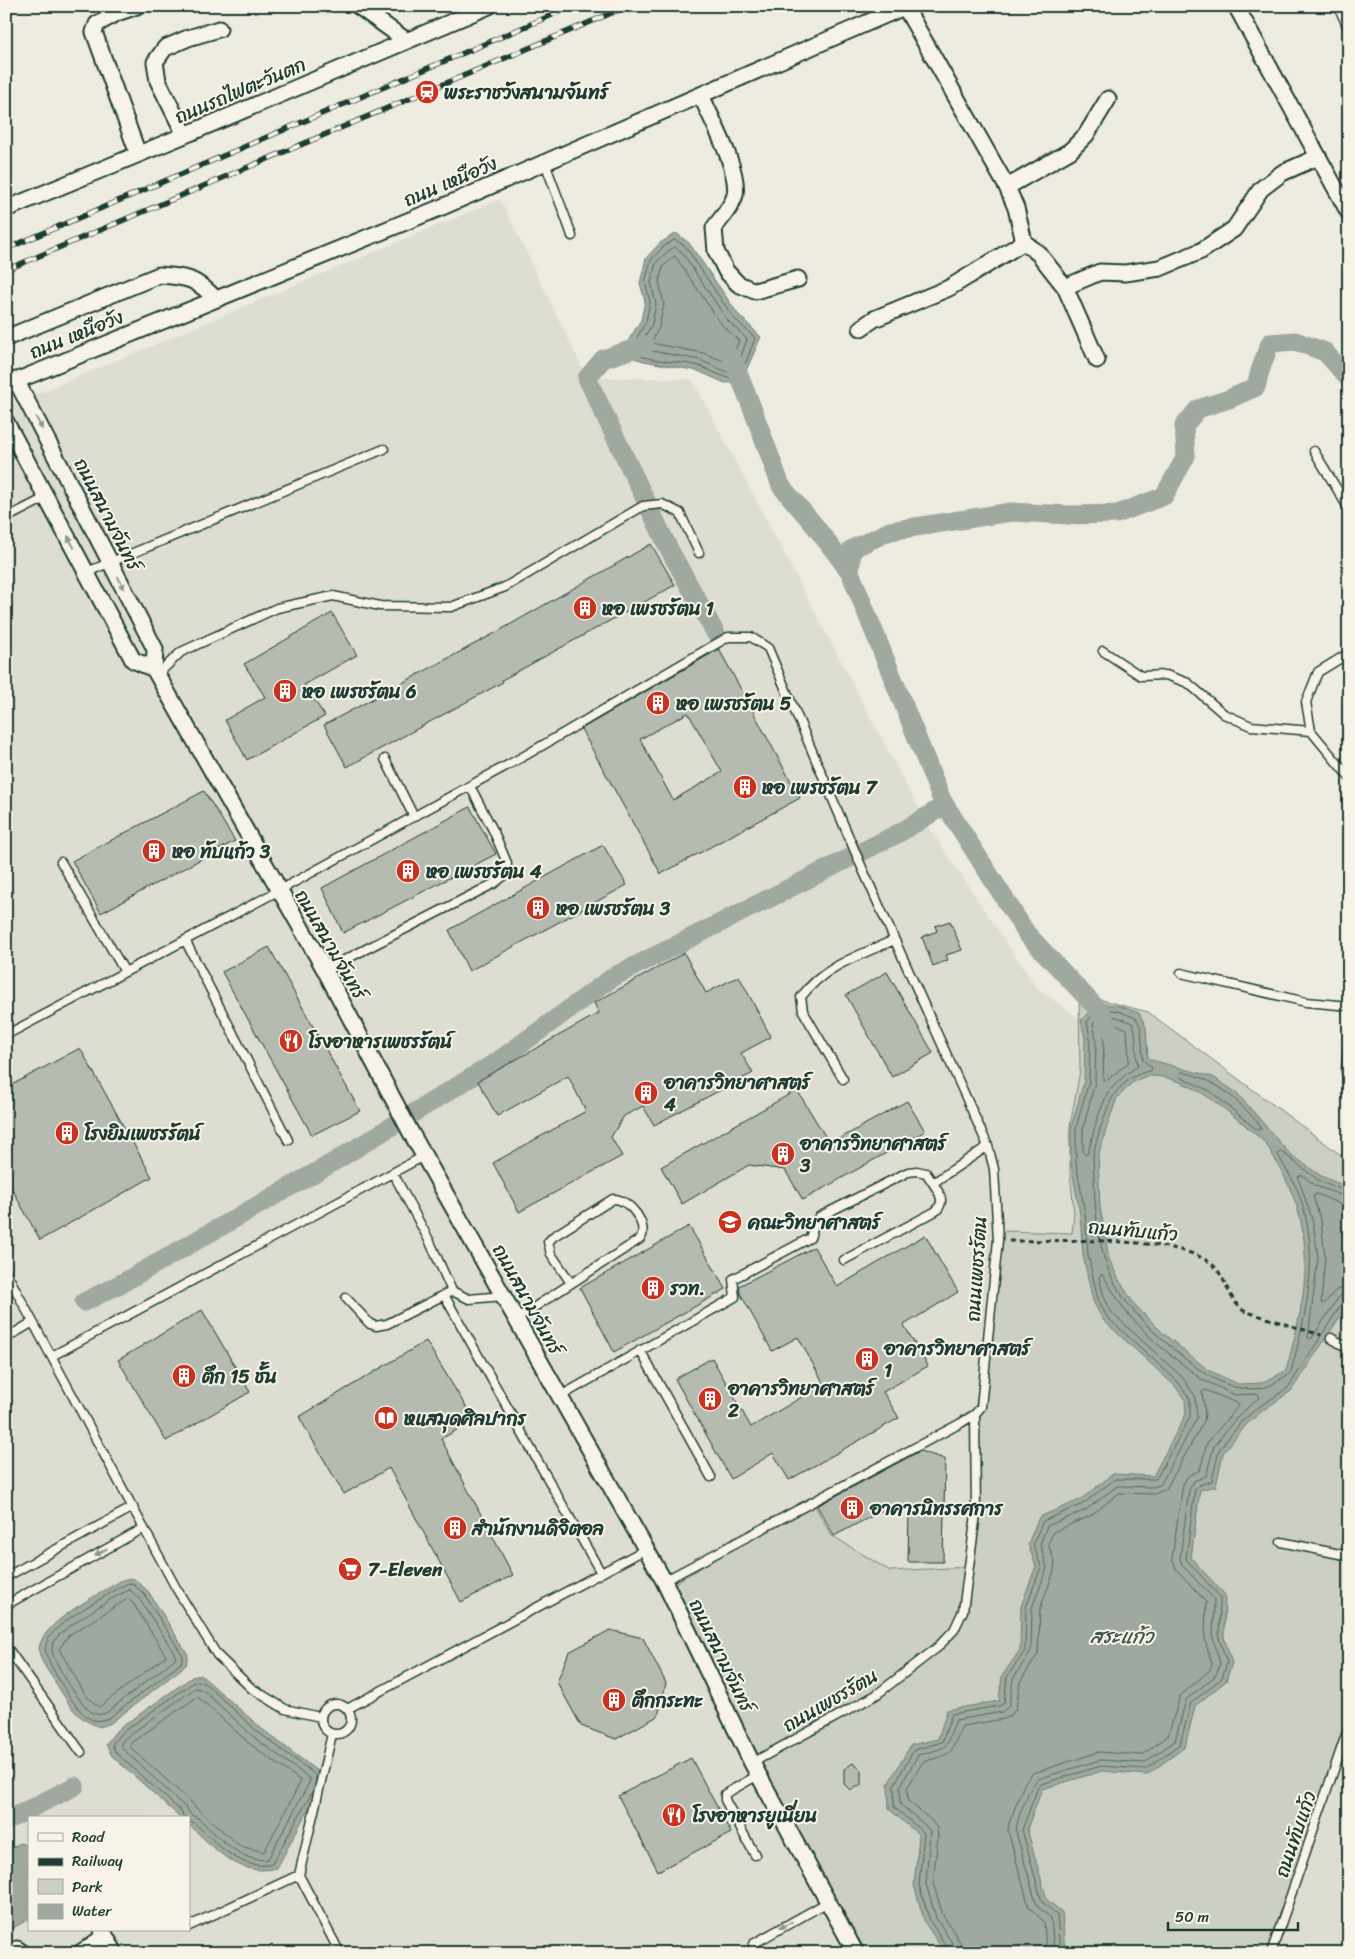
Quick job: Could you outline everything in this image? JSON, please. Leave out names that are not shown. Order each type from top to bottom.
[{"type":"street","points":[[137,6],[117,13],[97,24],[94,32],[138,154]]},
{"type":"street","points":[[358,6],[406,41]]},
{"type":"street","name":"ถนนรถไฟตะวันตก","points":[[6,209],[488,6]]},
{"type":"street","points":[[906,6],[1007,186],[1016,208],[1024,242],[1039,254],[1065,287],[1097,360]]},
{"type":"street","name":"ถนน เหนือวัง","points":[[11,382],[442,207],[906,6]]},
{"type":"street","points":[[1236,6],[1349,213]]},
{"type":"street","points":[[185,135],[158,81],[155,62],[165,48],[188,38],[220,29]]},
{"type":"street","points":[[701,95],[734,173],[735,195],[727,211],[714,228],[716,251],[726,271],[738,284],[755,291],[798,279]]},
{"type":"street","points":[[1007,186],[1070,151],[1086,134],[1108,99]]},
{"type":"street","points":[[1065,287],[1100,272],[1125,273],[1160,268],[1201,251],[1234,229],[1261,189],[1282,174],[1318,157]]},
{"type":"street","points":[[862,328],[874,320],[949,288],[1024,242]]},
{"type":"street","points":[[6,338],[159,275],[185,276],[203,286],[216,299]]},
{"type":"street","name":"ถนนสนามจันทร์","points":[[11,382],[111,563],[155,649],[155,672],[278,891],[325,970],[410,1131],[664,1580],[755,1769],[856,1953]]},
{"type":"street","points":[[6,422],[48,497],[133,660],[155,672]]},
{"type":"street","points":[[80,1953],[104,1933],[115,1953]]},
{"type":"street","points":[[6,1951],[17,1948],[23,1953]]},
{"type":"lane","points":[[1338,6],[1349,30]]},
{"type":"lane","points":[[545,162],[572,236]]},
{"type":"lane","points":[[87,572],[384,449]]},
{"type":"lane","points":[[1314,451],[1349,510]]},
{"type":"lane","points":[[6,518],[48,497]]},
{"type":"lane","points":[[155,672],[181,652],[277,608],[332,596],[380,606],[451,607],[505,587],[643,506],[662,504],[680,513],[699,553]]},
{"type":"lane","name":"ถนนเพชรรัตน","points":[[6,1035],[414,817],[728,637],[750,637],[768,648],[863,870],[988,1146],[994,1169],[998,1240],[981,1406],[975,1414],[976,1514],[963,1611],[954,1630],[938,1647],[876,1695],[755,1769],[725,1794],[725,1800],[755,1855]]},
{"type":"lane","points":[[1103,651],[1141,676],[1166,675],[1188,684],[1224,714],[1251,726],[1311,731]]},
{"type":"lane","points":[[1349,653],[1318,672],[1306,702],[1311,731],[1349,777]]},
{"type":"lane","points":[[385,759],[414,817]]},
{"type":"lane","points":[[325,970],[495,883],[505,875],[507,863],[494,832],[470,786]]},
{"type":"lane","points":[[61,862],[125,972]]},
{"type":"lane","points":[[185,940],[288,1140]]},
{"type":"lane","points":[[843,1080],[803,1011],[801,997],[812,982],[834,967],[894,940]]},
{"type":"lane","points":[[1181,973],[1306,1002],[1349,1006]]},
{"type":"lane","points":[[1349,1035],[1346,1071],[1349,1082]]},
{"type":"lane","points":[[933,1183],[988,1146]]},
{"type":"lane","points":[[52,1356],[424,1156]]},
{"type":"lane","points":[[559,1397],[735,1297],[733,1279],[810,1238],[815,1222],[828,1211],[908,1172],[918,1171],[926,1173],[942,1199],[942,1206],[844,1260]]},
{"type":"lane","points":[[393,1173],[430,1242],[448,1293],[600,1573]]},
{"type":"lane","points":[[516,1319],[571,1284],[640,1239],[643,1235],[642,1224],[627,1202],[613,1200],[554,1236],[548,1242],[551,1254],[571,1284]]},
{"type":"lane","points":[[6,1272],[190,1612],[217,1655],[251,1688],[268,1699],[285,1709],[320,1717]]},
{"type":"lane","points":[[346,1298],[370,1324],[376,1326],[387,1324],[448,1293],[470,1299],[504,1296]]},
{"type":"lane","points":[[6,1338],[33,1322]]},
{"type":"lane","points":[[1332,1338],[1349,1349]]},
{"type":"lane","points":[[640,1350],[711,1477]]},
{"type":"lane","points":[[664,1580],[975,1414]]},
{"type":"lane","points":[[6,1577],[133,1507]]},
{"type":"lane","points":[[6,1604],[144,1528]]},
{"type":"lane","points":[[1281,1542],[1349,1556]]},
{"type":"lane","points":[[347,1709],[646,1548]]},
{"type":"lane","points":[[6,1646],[81,1752]]},
{"type":"lane","points":[[332,1704],[343,1705],[351,1718],[349,1727],[343,1732],[332,1734],[323,1727],[320,1717],[327,1706],[332,1704]]},
{"type":"lane","name":"ถนนทับแก้ว","points":[[1271,1953],[1349,1726]]},
{"type":"lane","points":[[332,1734],[299,1875],[340,1953]]},
{"type":"lane","points":[[190,1926],[299,1875]]},
{"type":"lane","points":[[758,1953],[753,1944],[828,1902]]},
{"type":"path","name":"ถนนทับแก้ว","points":[[998,1240],[1113,1242],[1170,1247],[1203,1258],[1217,1269],[1236,1305],[1244,1311],[1332,1338]]},
{"type":"shaded area","points":[[500,199],[587,377],[692,379],[928,826],[1037,988],[1334,1203],[1349,1208],[1349,1953],[6,1953],[6,407]]},
{"type":"green space","points":[[1079,994],[1148,1012],[1349,1161],[1349,1720],[1271,1953],[856,1953],[752,1763],[675,1583],[812,1501],[831,1535],[890,1571],[969,1567],[978,1421],[1004,1231],[1072,1233],[1074,1214],[1070,1170],[1070,1126],[1080,1071]]},
{"type":"water","points":[[676,233],[689,243],[738,314],[761,337],[741,382],[725,383],[698,371],[644,361],[620,354],[641,320],[645,301],[640,283],[646,258],[660,243]]},
{"type":"water","name":"สระแก้ว","points":[[1098,1003],[1120,1006],[1139,1013],[1146,1027],[1148,1059],[1213,1077],[1237,1093],[1289,1153],[1321,1176],[1349,1188],[1349,1303],[1291,1391],[1262,1411],[1246,1425],[1223,1453],[1216,1486],[1200,1490],[1191,1558],[1225,1595],[1224,1637],[1232,1663],[1226,1681],[1195,1706],[1185,1747],[1147,1775],[1102,1771],[1042,1789],[1027,1829],[1047,1900],[1062,1912],[1065,1953],[945,1953],[925,1923],[914,1885],[919,1835],[889,1809],[888,1784],[911,1745],[938,1739],[947,1710],[999,1701],[1002,1676],[1020,1650],[1021,1606],[1036,1566],[1028,1544],[1039,1517],[1080,1500],[1113,1474],[1153,1476],[1186,1414],[1185,1400],[1175,1386],[1103,1320],[1093,1301],[1083,1255],[1080,1214],[1071,1164],[1071,1128],[1084,1081],[1085,1039],[1081,1020]],"holes":[[[1146,1076],[1168,1078],[1199,1091],[1258,1136],[1271,1151],[1294,1197],[1305,1246],[1303,1295],[1299,1319],[1286,1371],[1261,1383],[1238,1384],[1208,1370],[1164,1334],[1134,1304],[1109,1259],[1100,1207],[1098,1156],[1117,1098],[1132,1083]]]},
{"type":"water","points":[[133,1578],[148,1591],[188,1655],[186,1665],[111,1723],[100,1727],[79,1716],[66,1700],[40,1655],[41,1640],[49,1630],[73,1610],[122,1580]]},
{"type":"water","points":[[201,1675],[262,1729],[321,1774],[321,1785],[277,1868],[250,1869],[228,1859],[190,1826],[190,1816],[179,1816],[112,1756],[106,1744],[116,1731],[192,1677]]},
{"type":"water","points":[[20,1843],[28,1846],[28,1920],[6,1932],[6,1851]]},
{"type":"building","points":[[651,544],[675,585],[347,767],[324,725],[497,632]]},
{"type":"building","name":"หอ เพรชรัตน 6","points":[[332,613],[357,655],[304,685],[325,716],[247,760],[225,720],[265,697],[244,664]]},
{"type":"building","name":"หอ เพรชรัตน 7","points":[[719,649],[800,798],[661,874],[581,729]],"holes":[[[688,713],[722,772],[673,800],[640,739]]]},
{"type":"building","name":"หอ ทับแก้ว 3","points":[[204,791],[235,841],[101,913],[72,861]]},
{"type":"building","name":"หอ เพรชรัตน 4","points":[[470,807],[496,854],[343,933],[322,888]]},
{"type":"building","name":"หอ เพรชรัตน 3","points":[[603,845],[627,885],[469,971],[449,930]]},
{"type":"building","points":[[950,921],[962,950],[946,955],[948,960],[933,966],[922,937],[937,931],[935,926]]},
{"type":"building","name":"โรงอาหารเพชรรัตน์","points":[[269,947],[360,1111],[312,1135],[222,972]]},
{"type":"building","name":"อาคารวิทยาศาสตร์ 4","points":[[684,953],[706,993],[739,976],[771,1037],[741,1053],[753,1073],[654,1125],[643,1106],[624,1116],[611,1137],[622,1156],[519,1212],[493,1163],[586,1111],[568,1076],[497,1116],[478,1081],[599,1013],[594,1003]]},
{"type":"building","points":[[887,972],[933,1053],[892,1077],[846,995]]},
{"type":"building","name":"โรงยิมเพชรรัตน์","points":[[80,1048],[152,1177],[40,1240],[6,1178],[6,1088]]},
{"type":"building","name":"อาคารวิทยาศาสตร์ 3","points":[[797,1090],[830,1144],[907,1101],[925,1131],[803,1200],[785,1170],[749,1165],[682,1204],[661,1167]]},
{"type":"building","name":"รวท.","points":[[689,1226],[726,1289],[614,1352],[580,1288]]},
{"type":"building","name":"อาคารวิทยาศาสตร์ 1","points":[[925,1235],[958,1292],[904,1325],[928,1366],[883,1392],[899,1418],[789,1480],[773,1453],[731,1479],[675,1379],[712,1358],[751,1427],[824,1384],[798,1337],[772,1351],[740,1293],[739,1286],[814,1247],[837,1287]]},
{"type":"building","name":"ตึก 15 ชั้น","points":[[202,1310],[250,1392],[166,1441],[118,1360]]},
{"type":"building","points":[[426,1341],[474,1420],[441,1439],[513,1575],[461,1602],[389,1468],[344,1494],[299,1417]]},
{"type":"building","name":"อาคารนิทรรศการ","points":[[920,1451],[945,1459],[943,1562],[908,1562],[909,1510],[891,1506],[834,1536],[817,1506]]},
{"type":"building","name":"ตึกกระทะ","points":[[610,1630],[643,1638],[666,1683],[658,1716],[616,1739],[581,1726],[557,1682],[569,1652]]},
{"type":"building","name":"โรงอาหารยูเนี่ยน","points":[[691,1758],[731,1833],[658,1871],[618,1796]]},
{"type":"building","points":[[853,1763],[861,1770],[861,1785],[850,1790],[844,1784],[844,1769]]},
{"type":"waterway","points":[[1108,1028],[1102,1014],[1027,934],[942,800],[850,572],[852,549],[890,531],[1011,512],[1069,515],[1117,514],[1164,496],[1186,456],[1184,426],[1198,409],[1229,399],[1256,387],[1270,343],[1295,341],[1325,352],[1349,379]]},
{"type":"waterway","points":[[645,345],[603,359],[587,378],[669,549],[716,634]]},
{"type":"waterway","points":[[732,358],[781,486],[850,572]]},
{"type":"waterway","points":[[84,1302],[124,1282],[332,1163],[498,1061],[613,977],[901,832],[945,805]]},
{"type":"waterway","points":[[6,1821],[75,1786]]},
{"type":"railway","points":[[6,249],[573,6]]},
{"type":"railway","points":[[6,270],[628,6]]},
{"type":"place","name":"พระราชวังสนามจันทร์","points":[[427,92]]},
{"type":"place","name":"หอ เพรชรัตน 1","points":[[585,608]]},
{"type":"place","name":"หอ เพรชรัตน 6","points":[[285,691]]},
{"type":"place","name":"หอ เพรชรัตน 5","points":[[658,703]]},
{"type":"place","name":"หอ เพรชรัตน 7","points":[[745,787]]},
{"type":"place","name":"หอ ทับแก้ว 3","points":[[154,851]]},
{"type":"place","name":"หอ เพรชรัตน 4","points":[[408,871]]},
{"type":"place","name":"หอ เพรชรัตน 3","points":[[538,908]]},
{"type":"place","name":"โรงอาหารเพชรรัตน์","points":[[291,1041]]},
{"type":"place","name":"อาคารวิทยาศาสตร์ 4","points":[[646,1093]]},
{"type":"place","name":"โรงยิมเพชรรัตน์","points":[[67,1133]]},
{"type":"place","name":"อาคารวิทยาศาสตร์ 3","points":[[783,1154]]},
{"type":"place","name":"คณะวิทยาศาสตร์","points":[[730,1222]]},
{"type":"place","name":"รวท.","points":[[653,1288]]},
{"type":"place","name":"อาคารวิทยาศาสตร์ 1","points":[[867,1359]]},
{"type":"place","name":"ตึก 15 ชั้น","points":[[184,1376]]},
{"type":"place","name":"อาคารวิทยาศาสตร์ 2","points":[[710,1399]]},
{"type":"place","name":"หแสมุดศิลปากร","points":[[386,1418]]},
{"type":"place","name":"อาคารนิทรรศการ","points":[[852,1508]]},
{"type":"place","name":"สำนักงานดิจิตอล","points":[[455,1528]]},
{"type":"place","name":"7-Eleven","points":[[350,1569]]},
{"type":"place","name":"ตึกกระทะ","points":[[614,1700]]},
{"type":"place","name":"โรงอาหารยูเนี่ยน","points":[[674,1815]]}]
